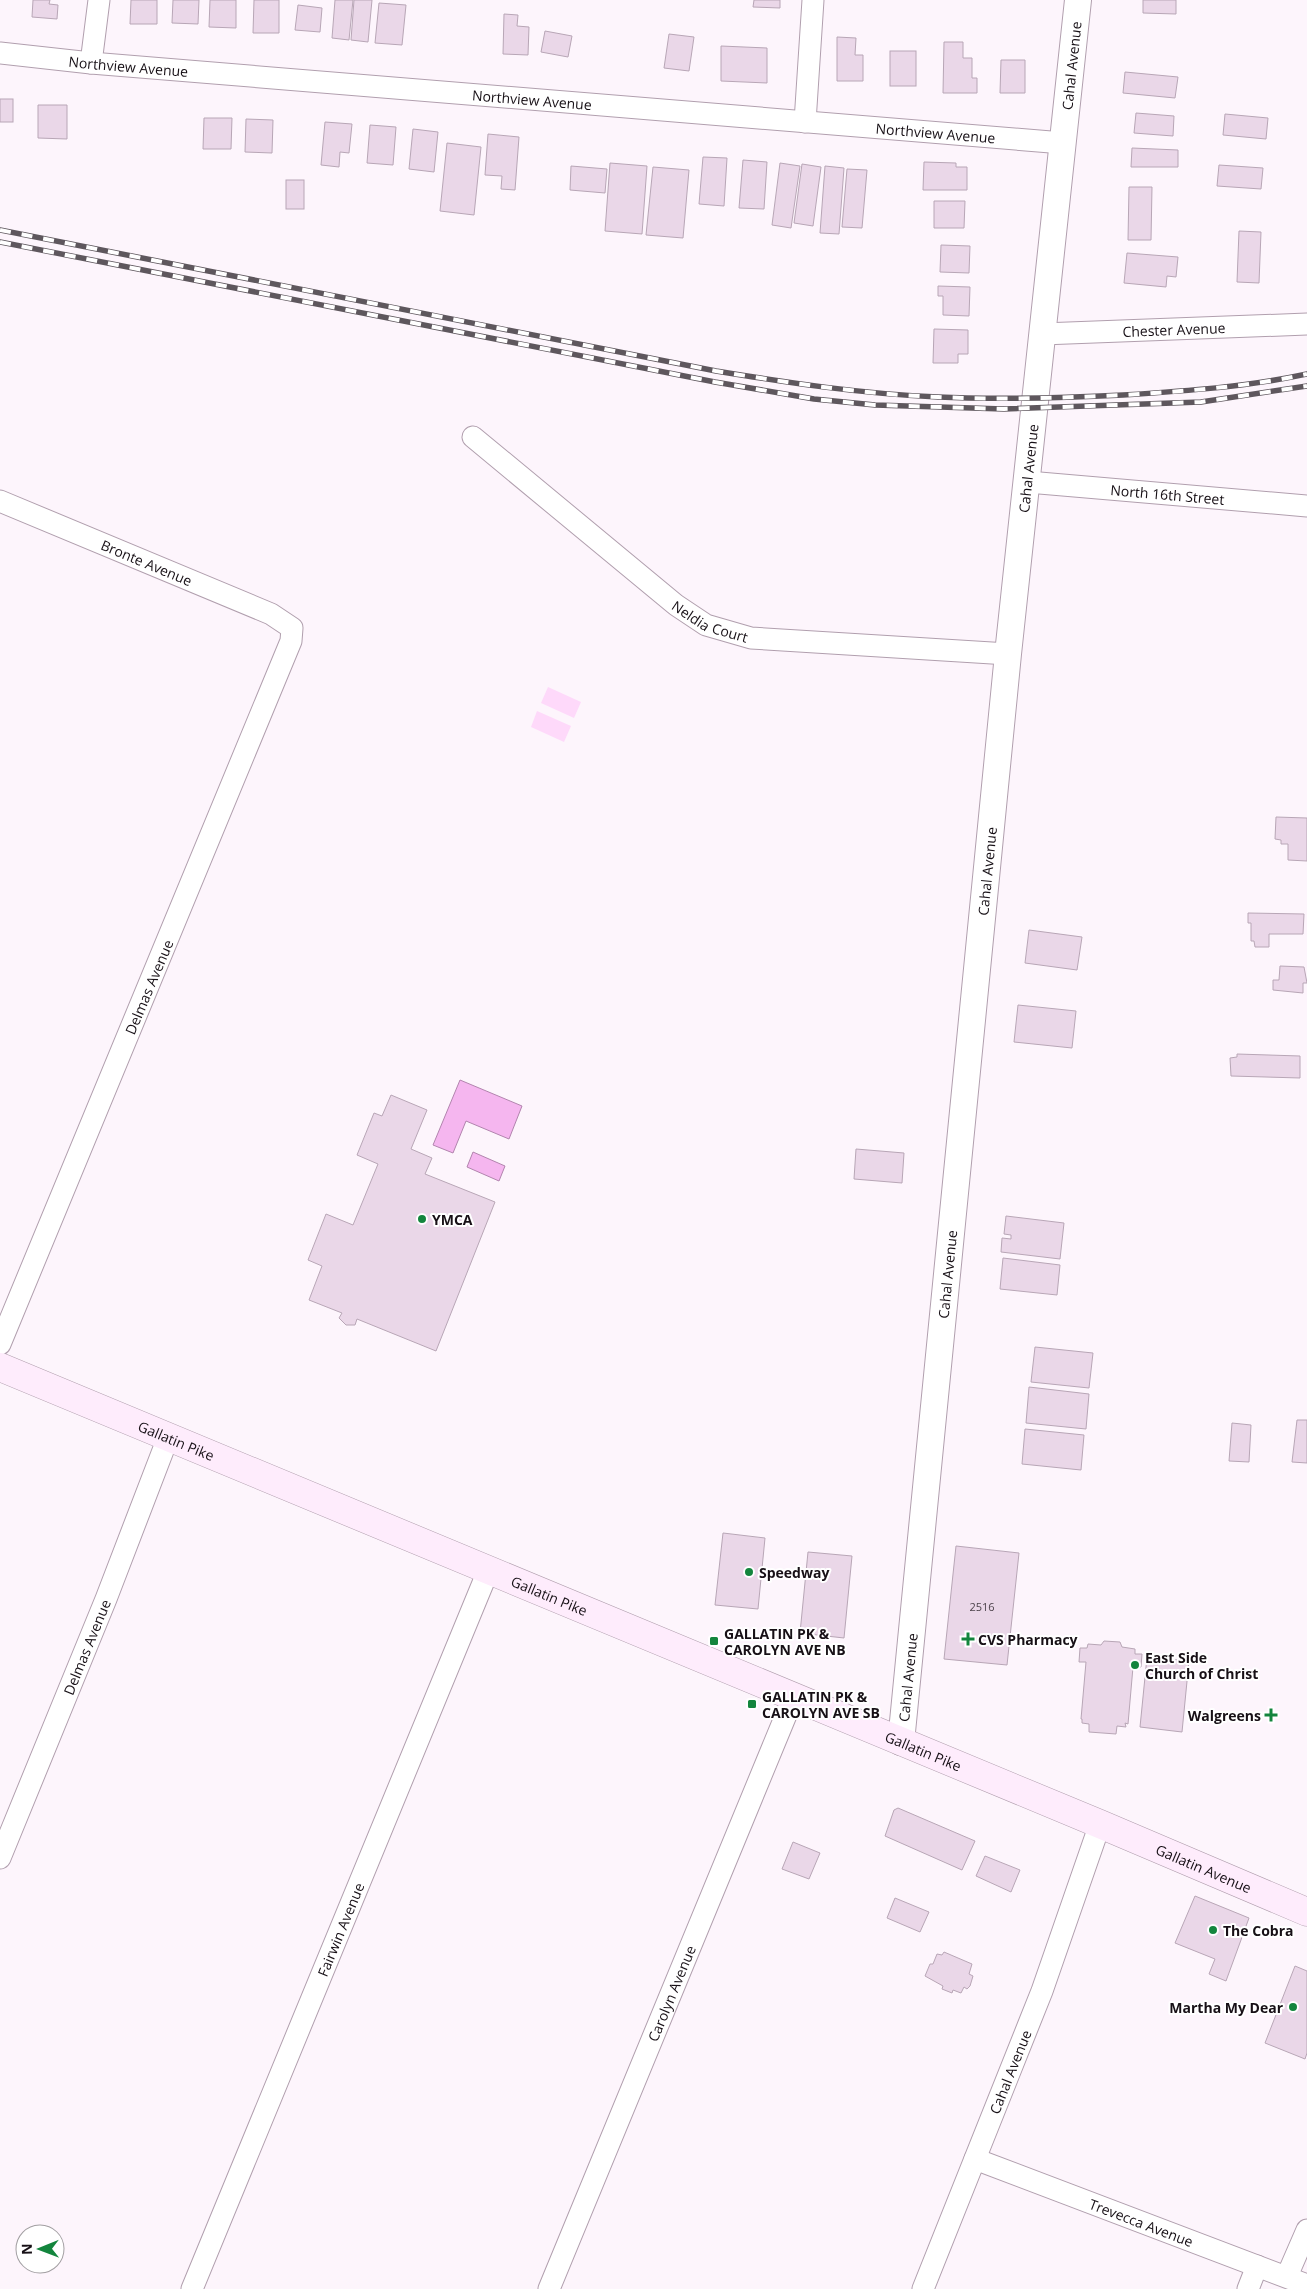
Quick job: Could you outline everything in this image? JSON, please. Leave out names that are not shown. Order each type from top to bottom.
[{"type":"main road","name":"Gallatin Pike","points":[[0,1367],[169,1435],[488,1571],[1100,1824]]},
{"type":"main road","name":"Gallatin Avenue","points":[[1100,1824],[1307,1912]]},
{"type":"street","points":[[91,63],[99,0]]},
{"type":"street","points":[[805,122],[813,0]]},
{"type":"street","name":"Cahal Avenue","points":[[900,1742],[1008,654],[1028,482],[1078,0]]},
{"type":"street","name":"Northview Avenue","points":[[0,54],[1063,143]]},
{"type":"street","name":"Chester Avenue","points":[[1042,334],[1307,324]]},
{"type":"street","name":"Neldia Court","points":[[473,437],[676,605],[706,625],[751,638],[1008,654]]},
{"type":"street","name":"North 16th Street","points":[[1028,482],[1307,506]]},
{"type":"street","name":"Bronte Avenue","points":[[0,501],[271,614],[292,628]]},
{"type":"street","name":"Delmas Avenue","points":[[0,1344],[291,641],[292,628]]},
{"type":"street","name":"Delmas Avenue","points":[[0,1858],[106,1599],[169,1435]]},
{"type":"street","name":"Fairwin Avenue","points":[[192,2289],[488,1571]]},
{"type":"street","name":"Carolyn Avenue","points":[[549,2289],[793,1698]]},
{"type":"street","name":"Cahal Avenue","points":[[923,2289],[976,2159],[1065,1929],[1100,1824]]},
{"type":"street","name":"Trevecca Avenue","points":[[976,2159],[1307,2285]]},
{"type":"street","points":[[1287,2276],[1307,2230]]},
{"type":"street","points":[[1248,2289],[1257,2266]]},
{"type":"shaded area","points":[[548,687],[581,702],[574,718],[541,703]]},
{"type":"shaded area","points":[[537,711],[571,726],[564,742],[531,727]]},
{"type":"shaded area","points":[[460,1080],[522,1106],[509,1139],[466,1121],[453,1153],[433,1145]]},
{"type":"shaded area","points":[[473,1152],[505,1166],[499,1181],[467,1167]]},
{"type":"building","points":[[33,0],[50,0],[49,4],[58,5],[57,19],[32,17]]},
{"type":"building","points":[[131,0],[157,0],[157,24],[130,24]]},
{"type":"building","points":[[173,0],[199,0],[198,24],[172,23]]},
{"type":"building","points":[[210,0],[236,0],[236,28],[209,27]]},
{"type":"building","points":[[254,0],[279,0],[279,33],[253,33]]},
{"type":"building","points":[[335,0],[353,0],[349,40],[332,38]]},
{"type":"building","points":[[354,0],[372,0],[368,42],[351,40]]},
{"type":"building","points":[[754,0],[780,0],[780,8],[753,7]]},
{"type":"building","points":[[1143,0],[1176,0],[1176,14],[1143,13]]},
{"type":"building","points":[[379,3],[406,5],[402,45],[375,43]]},
{"type":"building","points":[[298,5],[322,8],[320,32],[295,30]]},
{"type":"building","points":[[504,14],[518,15],[517,26],[529,27],[528,55],[503,54]]},
{"type":"building","points":[[545,31],[572,36],[568,57],[541,52]]},
{"type":"building","points":[[669,34],[694,37],[689,71],[664,68]]},
{"type":"building","points":[[837,37],[856,38],[855,55],[863,55],[863,81],[837,81]]},
{"type":"building","points":[[944,42],[963,42],[963,58],[972,58],[972,78],[977,78],[977,93],[943,93]]},
{"type":"building","points":[[721,46],[767,48],[767,83],[721,81]]},
{"type":"building","points":[[890,51],[916,51],[916,86],[890,86]]},
{"type":"building","points":[[1001,60],[1025,60],[1025,93],[1000,93]]},
{"type":"building","points":[[1125,72],[1178,77],[1175,98],[1123,93]]},
{"type":"building","points":[[0,99],[13,99],[13,122],[0,122]]},
{"type":"building","points":[[38,105],[67,105],[67,139],[38,138]]},
{"type":"building","points":[[1136,113],[1174,116],[1173,136],[1134,133]]},
{"type":"building","points":[[1225,114],[1268,118],[1266,139],[1223,135]]},
{"type":"building","points":[[204,118],[232,118],[231,149],[203,149]]},
{"type":"building","points":[[246,119],[273,120],[272,153],[245,152]]},
{"type":"building","points":[[325,122],[352,124],[349,153],[340,152],[339,167],[321,165]]},
{"type":"building","points":[[370,125],[396,127],[393,165],[367,163]]},
{"type":"building","points":[[413,129],[438,132],[434,172],[409,169]]},
{"type":"building","points":[[488,134],[519,137],[515,190],[501,189],[502,176],[485,175]]},
{"type":"building","points":[[447,143],[481,147],[474,215],[440,211]]},
{"type":"building","points":[[1132,148],[1178,150],[1178,167],[1131,167]]},
{"type":"building","points":[[703,157],[727,158],[724,206],[699,204]]},
{"type":"building","points":[[743,160],[767,162],[764,209],[739,208]]},
{"type":"building","points":[[924,162],[956,163],[956,167],[967,167],[967,190],[923,190]]},
{"type":"building","points":[[610,163],[647,166],[642,234],[605,231]]},
{"type":"building","points":[[780,163],[800,166],[791,228],[772,225]]},
{"type":"building","points":[[802,164],[821,167],[813,226],[794,223]]},
{"type":"building","points":[[1219,165],[1263,168],[1261,189],[1217,186]]},
{"type":"building","points":[[571,166],[607,169],[605,193],[570,190]]},
{"type":"building","points":[[825,166],[844,168],[839,234],[820,233]]},
{"type":"building","points":[[653,167],[689,170],[683,238],[646,235]]},
{"type":"building","points":[[847,169],[867,170],[862,228],[842,227]]},
{"type":"building","points":[[286,180],[304,180],[304,209],[286,209]]},
{"type":"building","points":[[1129,187],[1152,187],[1151,240],[1128,240]]},
{"type":"building","points":[[934,201],[965,201],[964,228],[934,228]]},
{"type":"building","points":[[1239,231],[1261,232],[1259,283],[1237,282]]},
{"type":"building","points":[[941,245],[970,246],[969,273],[940,272]]},
{"type":"building","points":[[1127,253],[1178,257],[1176,277],[1167,276],[1166,287],[1124,283]]},
{"type":"building","points":[[938,286],[970,287],[969,316],[943,315],[943,296],[938,296]]},
{"type":"building","points":[[934,329],[968,330],[968,354],[958,354],[958,363],[933,363]]},
{"type":"building","points":[[1276,817],[1307,818],[1307,861],[1288,860],[1288,844],[1281,844],[1281,840],[1275,839]]},
{"type":"building","points":[[1248,913],[1304,914],[1303,934],[1269,934],[1269,947],[1255,947],[1254,941],[1251,941],[1251,923],[1248,923]]},
{"type":"building","points":[[1029,930],[1082,937],[1077,970],[1025,963]]},
{"type":"building","points":[[1280,966],[1304,967],[1307,983],[1303,983],[1303,993],[1273,990],[1273,980],[1279,980]]},
{"type":"building","points":[[1018,1005],[1076,1011],[1072,1048],[1014,1042]]},
{"type":"building","points":[[1237,1054],[1300,1056],[1300,1078],[1231,1076],[1230,1058],[1237,1057]]},
{"type":"building","name":"YMCA","points":[[391,1095],[427,1110],[411,1149],[432,1158],[425,1174],[495,1202],[436,1351],[357,1319],[355,1325],[346,1325],[339,1318],[342,1313],[309,1300],[322,1266],[308,1260],[326,1214],[353,1225],[378,1164],[357,1155],[374,1113],[382,1116]]},
{"type":"building","points":[[856,1149],[904,1153],[902,1183],[854,1179]]},
{"type":"building","points":[[1006,1216],[1064,1223],[1060,1259],[1001,1252],[1002,1238],[1011,1239],[1011,1235],[1004,1234]]},
{"type":"building","points":[[1003,1258],[1060,1265],[1057,1295],[1000,1289]]},
{"type":"building","points":[[1035,1347],[1093,1353],[1089,1388],[1031,1382]]},
{"type":"building","points":[[1029,1387],[1089,1394],[1086,1429],[1026,1423]]},
{"type":"building","points":[[1297,1420],[1307,1420],[1307,1463],[1292,1462]]},
{"type":"building","points":[[1232,1423],[1251,1425],[1249,1462],[1229,1461]]},
{"type":"building","points":[[1025,1429],[1084,1435],[1081,1470],[1022,1464]]},
{"type":"building","points":[[723,1533],[765,1538],[758,1609],[715,1605]]},
{"type":"building","name":"CVS Pharmacy","points":[[956,1546],[1019,1553],[1007,1665],[944,1659]]},
{"type":"building","points":[[808,1552],[852,1556],[844,1638],[800,1633]]},
{"type":"building","points":[[1104,1641],[1120,1642],[1122,1647],[1135,1649],[1135,1654],[1142,1654],[1141,1667],[1133,1667],[1128,1724],[1125,1723],[1126,1727],[1117,1726],[1116,1734],[1089,1732],[1089,1724],[1082,1723],[1081,1719],[1086,1662],[1079,1662],[1080,1648],[1087,1648],[1088,1644],[1101,1645]]},
{"type":"building","points":[[1147,1657],[1189,1661],[1182,1732],[1140,1727]]},
{"type":"building","points":[[898,1808],[975,1841],[962,1870],[885,1836],[894,1810]]},
{"type":"building","points":[[793,1842],[820,1853],[809,1879],[782,1869]]},
{"type":"building","points":[[985,1856],[1020,1870],[1011,1892],[976,1876]]},
{"type":"building","name":"The Cobra","points":[[1195,1896],[1249,1918],[1226,1981],[1209,1974],[1215,1959],[1175,1943]]},
{"type":"building","points":[[895,1898],[929,1912],[920,1932],[887,1918]]},
{"type":"building","points":[[944,1952],[972,1964],[969,1974],[973,1976],[970,1986],[967,1989],[964,1987],[961,1993],[953,1990],[952,1993],[942,1989],[943,1986],[925,1976],[937,1954],[942,1955]]},
{"type":"building","name":"Martha My Dear","points":[[1295,1966],[1307,1971],[1307,2053],[1305,2059],[1265,2043]]},
{"type":"railway","points":[[0,230],[716,371],[854,391],[961,398],[1077,397],[1216,388],[1307,374]]},
{"type":"railway","points":[[0,242],[715,382],[814,399],[875,405],[1004,409],[1201,402],[1307,386]]},
{"type":"place","name":"YMCA","points":[[422,1219]]},
{"type":"place","name":"Speedway","points":[[749,1572]]},
{"type":"place","name":"CVS Pharmacy","points":[[968,1639]]},
{"type":"place","name":"GALLATIN PK & CAROLYN AVE NB","points":[[714,1641]]},
{"type":"place","name":"East Side Church of Christ","points":[[1135,1665]]},
{"type":"place","name":"GALLATIN PK & CAROLYN AVE SB","points":[[752,1704]]},
{"type":"place","name":"Walgreens","points":[[1271,1715]]},
{"type":"place","name":"The Cobra","points":[[1213,1930]]},
{"type":"place","name":"Martha My Dear","points":[[1293,2007]]}]
